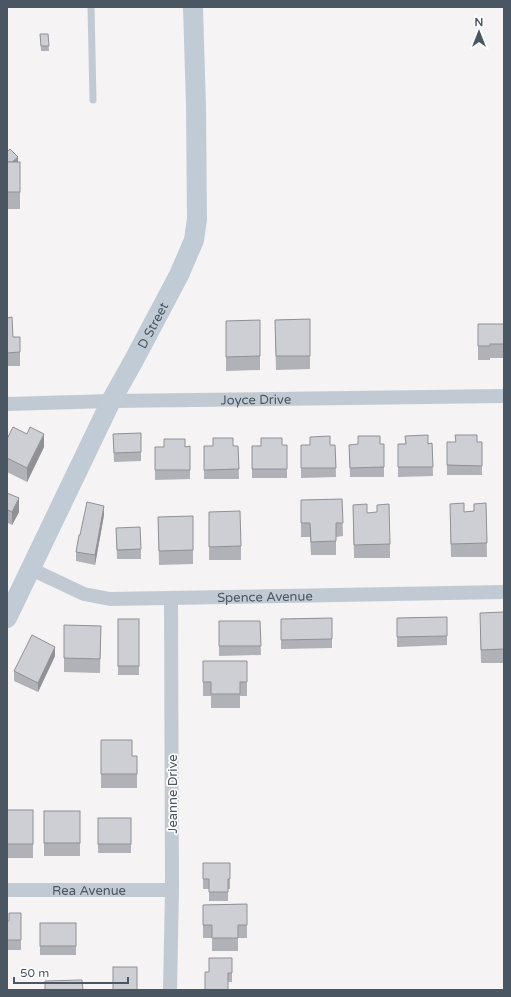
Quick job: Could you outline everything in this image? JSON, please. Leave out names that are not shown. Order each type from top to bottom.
[{"type":"street","name":"D Street","points":[[7,618],[32,569],[111,401],[179,275],[194,240],[197,219],[193,7]]},
{"type":"street","name":"Joyce Drive","points":[[7,404],[111,401],[504,396]]},
{"type":"street","name":"Spence Avenue","points":[[32,569],[84,594],[110,599],[504,592]]},
{"type":"street","name":"Jeanne Drive","points":[[170,990],[172,890],[171,598]]},
{"type":"street","name":"Rea Avenue","points":[[7,890],[172,890]]},
{"type":"lane","points":[[91,7],[93,100]]},
{"type":"building","points":[[40,34],[48,34],[49,46],[41,46]]},
{"type":"building","points":[[10,149],[18,157],[12,162],[7,162],[7,152]]},
{"type":"building","points":[[7,162],[20,162],[20,192],[7,192]]},
{"type":"building","points":[[12,317],[13,337],[20,337],[20,352],[7,353],[7,318]]},
{"type":"building","points":[[310,319],[310,356],[276,356],[275,320]]},
{"type":"building","points":[[260,320],[260,356],[226,357],[226,321]]},
{"type":"building","points":[[478,324],[504,324],[504,344],[478,346]]},
{"type":"building","points":[[13,427],[27,434],[30,427],[44,434],[27,468],[7,458],[7,439]]},
{"type":"building","points":[[141,433],[141,452],[114,453],[113,434]]},
{"type":"building","points":[[428,435],[428,444],[432,443],[433,467],[398,467],[398,444],[406,444],[405,436]]},
{"type":"building","points":[[455,435],[477,435],[477,442],[482,442],[482,466],[447,465],[447,442],[456,442]]},
{"type":"building","points":[[330,436],[330,445],[335,445],[336,468],[301,468],[301,445],[310,445],[310,437]]},
{"type":"building","points":[[358,436],[380,436],[380,444],[384,444],[384,467],[350,468],[349,445],[358,444]]},
{"type":"building","points":[[213,438],[233,438],[233,446],[238,446],[239,469],[204,470],[204,446],[213,446]]},
{"type":"building","points":[[261,438],[282,438],[282,445],[287,445],[287,469],[252,469],[252,446],[261,446]]},
{"type":"building","points":[[164,439],[185,439],[185,447],[190,446],[190,470],[155,470],[155,447],[164,447]]},
{"type":"building","points":[[7,493],[19,498],[12,512],[8,510],[7,512]]},
{"type":"building","points":[[342,499],[343,523],[336,523],[336,541],[311,542],[310,523],[301,523],[301,500]]},
{"type":"building","points":[[87,502],[104,506],[95,555],[76,552]]},
{"type":"building","points":[[464,503],[464,512],[474,511],[474,504],[486,503],[487,543],[451,544],[450,504]]},
{"type":"building","points":[[367,504],[367,513],[377,512],[377,505],[389,504],[390,544],[354,545],[353,505]]},
{"type":"building","points":[[240,511],[241,546],[209,547],[209,512]]},
{"type":"building","points":[[193,516],[193,550],[159,551],[158,517]]},
{"type":"building","points":[[140,527],[141,549],[117,550],[116,528]]},
{"type":"building","points":[[504,612],[504,649],[481,650],[480,613]]},
{"type":"building","points":[[447,617],[447,636],[397,637],[397,618]]},
{"type":"building","points":[[332,618],[332,639],[281,640],[281,619]]},
{"type":"building","points":[[118,619],[139,619],[139,666],[118,666]]},
{"type":"building","points":[[219,621],[260,621],[261,646],[219,646]]},
{"type":"building","points":[[64,625],[101,626],[100,659],[64,658]]},
{"type":"building","points":[[32,635],[55,647],[38,683],[14,671]]},
{"type":"building","points":[[203,661],[247,661],[247,682],[240,682],[240,694],[211,694],[211,682],[203,682]]},
{"type":"building","points":[[101,740],[132,740],[132,756],[137,756],[137,774],[101,774]]},
{"type":"building","points":[[7,810],[33,810],[33,844],[7,844]]},
{"type":"building","points":[[44,811],[80,811],[80,843],[44,843]]},
{"type":"building","points":[[98,818],[131,818],[131,844],[98,844]]},
{"type":"building","points":[[203,863],[230,863],[228,892],[209,892],[209,879],[203,879]]},
{"type":"building","points":[[247,904],[247,925],[238,925],[238,938],[212,938],[212,925],[203,925],[203,905]]},
{"type":"building","points":[[9,913],[21,913],[21,940],[7,940],[7,921],[9,921]]},
{"type":"building","points":[[40,923],[76,923],[76,946],[40,946]]},
{"type":"building","points":[[209,958],[232,958],[232,973],[228,973],[228,990],[205,990],[205,972],[209,972]]},
{"type":"building","points":[[113,967],[137,967],[137,990],[113,990]]},
{"type":"building","points":[[82,980],[83,990],[45,990],[45,981]]}]
